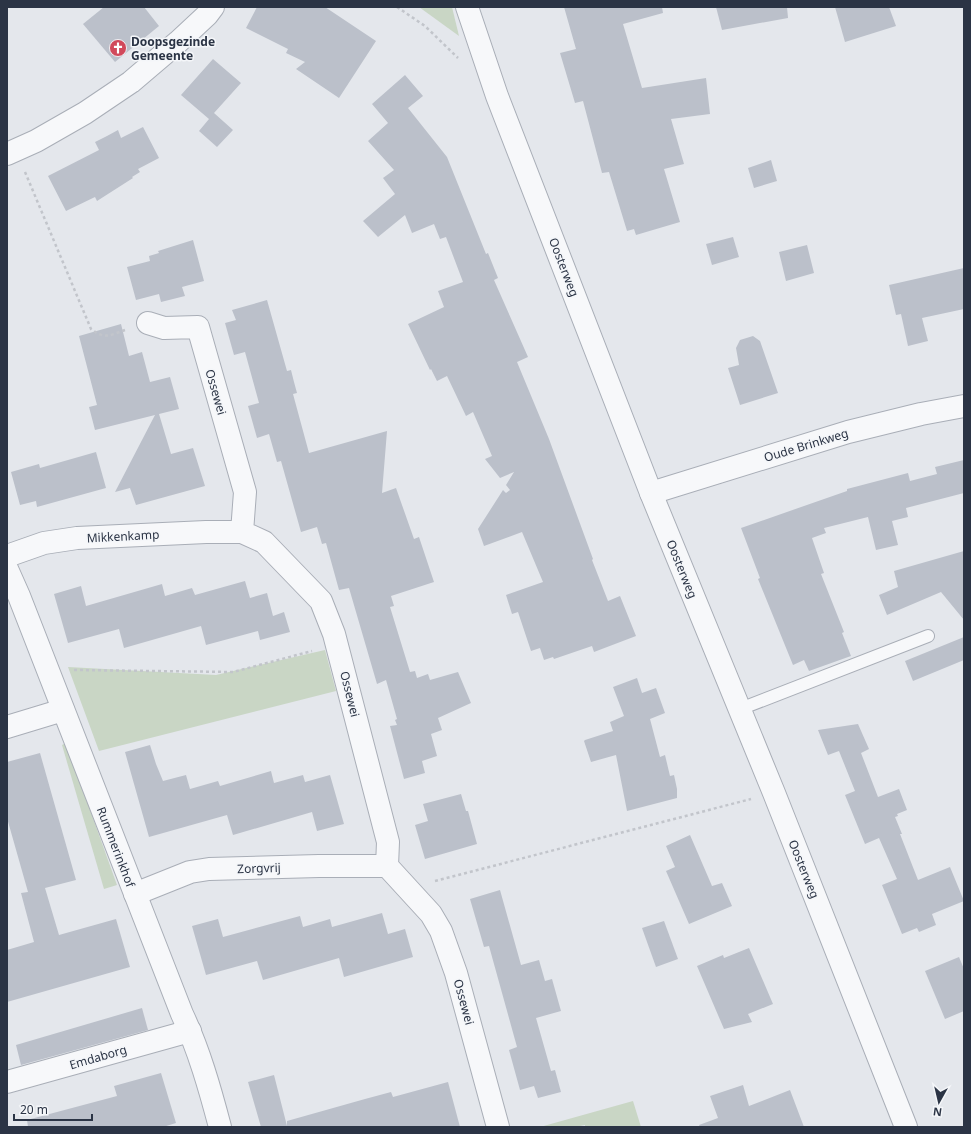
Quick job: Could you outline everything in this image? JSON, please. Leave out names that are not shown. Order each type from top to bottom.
[{"type":"street","points":[[11,152],[36,141],[85,113],[131,82],[178,42],[207,15],[213,7]]},
{"type":"street","name":"Oosterweg","points":[[467,7],[500,103],[651,493],[774,793],[906,1127]]},
{"type":"street","name":"Ossewei","points":[[148,323],[164,328],[198,327],[245,492],[242,532],[264,542],[321,601],[337,644],[388,842],[387,866],[431,914],[441,930],[456,973],[498,1127]]},
{"type":"street","name":"Oude Brinkweg","points":[[651,493],[848,432],[922,414],[964,406]]},
{"type":"street","name":"Mikkenkamp","points":[[7,556],[44,543],[77,538],[206,532],[242,532]]},
{"type":"street","name":"Rummerinkhof","points":[[7,568],[190,1032],[209,1086],[220,1127]]},
{"type":"street","points":[[7,727],[63,710]]},
{"type":"street","name":"Zorgvrij","points":[[135,894],[190,872],[319,866],[387,866]]},
{"type":"street","name":"Emdaborg","points":[[7,1082],[190,1032]]},
{"type":"lane","points":[[740,709],[928,636]]},
{"type":"path","points":[[397,7],[425,26],[464,65],[489,71]]},
{"type":"path","points":[[11,152],[91,329],[104,336],[148,323]]},
{"type":"path","points":[[72,670],[233,672],[337,644]]},
{"type":"path","points":[[407,888],[774,793]]},
{"type":"green space","points":[[419,7],[452,7],[459,36]]},
{"type":"green space","points":[[325,650],[336,691],[99,751],[68,667],[216,675]]},
{"type":"green space","points":[[66,743],[117,885],[104,889],[62,745]]},
{"type":"green space","points":[[633,1101],[641,1127],[585,1127],[585,1125],[575,1127],[540,1127]]},
{"type":"building","name":"Doopsgezinde Gemeente","points":[[104,7],[144,7],[159,26],[115,62],[83,24]]},
{"type":"building","points":[[257,7],[325,7],[376,41],[339,98],[296,69],[305,62],[286,53],[288,49],[246,28]]},
{"type":"building","points":[[564,7],[662,7],[663,13],[623,24],[642,88],[706,78],[710,114],[671,119],[684,164],[664,169],[680,222],[636,235],[634,229],[627,231],[609,172],[602,173],[583,101],[575,103],[560,53],[576,49]]},
{"type":"building","points":[[716,7],[787,7],[788,18],[722,30]]},
{"type":"building","points":[[835,7],[889,7],[896,26],[845,42]]},
{"type":"building","points":[[213,59],[241,83],[214,113],[233,130],[217,147],[199,131],[209,119],[181,95]]},
{"type":"building","points":[[405,75],[423,96],[408,108],[447,157],[486,254],[488,253],[498,278],[494,280],[528,357],[517,362],[549,439],[608,601],[620,596],[636,636],[594,652],[592,646],[554,659],[553,657],[544,660],[540,648],[531,651],[518,612],[512,614],[506,595],[543,582],[522,532],[484,546],[478,529],[503,490],[506,493],[510,490],[506,485],[514,472],[500,478],[485,459],[492,456],[473,412],[466,416],[447,376],[437,381],[431,369],[430,370],[408,324],[444,307],[438,291],[463,282],[446,237],[440,239],[434,224],[412,233],[405,215],[378,237],[363,221],[395,194],[383,178],[394,170],[368,141],[388,123],[372,104]]},
{"type":"building","points":[[143,127],[159,158],[138,169],[140,172],[132,177],[133,178],[97,201],[95,197],[66,211],[48,176],[99,150],[95,142],[118,130],[121,138]]},
{"type":"building","points":[[771,160],[777,181],[754,188],[748,168]]},
{"type":"building","points":[[733,237],[739,257],[712,265],[706,244]]},
{"type":"building","points":[[193,240],[204,281],[182,287],[185,296],[161,302],[159,294],[136,300],[127,267],[150,261],[149,256],[159,253],[158,251]]},
{"type":"building","points":[[807,245],[814,273],[786,281],[779,252]]},
{"type":"building","points":[[964,268],[964,309],[922,318],[928,341],[908,346],[901,314],[896,315],[889,285]]},
{"type":"building","points":[[267,300],[287,371],[291,370],[297,393],[293,394],[309,453],[387,431],[382,493],[396,488],[414,539],[419,537],[434,582],[391,596],[394,606],[390,607],[410,672],[415,671],[417,678],[428,674],[430,680],[458,672],[471,703],[438,718],[442,730],[431,734],[437,756],[422,761],[425,773],[404,779],[390,726],[397,725],[395,720],[397,719],[386,680],[377,684],[349,588],[339,590],[326,543],[322,544],[317,527],[301,532],[281,461],[277,462],[269,434],[257,438],[248,406],[259,403],[245,352],[234,355],[225,323],[236,320],[232,310]]},
{"type":"building","points":[[121,324],[129,356],[142,352],[150,382],[170,377],[179,409],[159,414],[171,454],[193,448],[205,486],[136,505],[130,488],[115,492],[155,415],[95,430],[89,407],[97,405],[79,336]]},
{"type":"building","points":[[753,336],[760,341],[778,393],[740,405],[728,368],[739,365],[736,348],[740,340]]},
{"type":"building","points":[[96,452],[106,488],[37,507],[36,501],[20,505],[11,472],[39,464],[40,468]]},
{"type":"building","points":[[964,460],[964,493],[906,508],[908,517],[892,521],[898,545],[876,550],[868,517],[824,528],[826,533],[812,538],[824,573],[821,574],[844,632],[842,633],[851,656],[809,671],[804,660],[793,665],[758,579],[760,578],[741,528],[847,491],[847,489],[908,473],[910,481],[937,474],[935,467]]},
{"type":"building","points":[[964,551],[964,620],[941,592],[887,615],[879,595],[898,587],[894,571]]},
{"type":"building","points":[[245,581],[250,598],[267,593],[273,616],[284,612],[290,632],[260,640],[258,631],[206,645],[201,626],[124,648],[119,629],[68,643],[54,594],[81,586],[86,606],[162,584],[165,596],[192,588],[195,595]]},
{"type":"building","points":[[964,637],[964,660],[913,681],[905,661]]},
{"type":"building","points":[[637,678],[642,693],[656,688],[665,713],[650,719],[660,757],[665,755],[670,776],[674,775],[677,798],[627,811],[616,755],[591,762],[584,741],[613,731],[610,722],[624,716],[613,687]]},
{"type":"building","points":[[858,724],[869,749],[861,753],[878,797],[899,789],[907,810],[897,814],[898,816],[895,817],[918,880],[950,867],[964,901],[932,914],[936,925],[919,932],[917,928],[902,934],[882,885],[897,879],[879,838],[865,844],[845,795],[855,791],[839,751],[828,755],[818,730]]},
{"type":"building","points":[[150,745],[163,781],[186,775],[190,789],[218,781],[220,786],[271,771],[274,783],[303,775],[305,782],[330,775],[344,824],[317,831],[312,812],[233,835],[227,815],[149,837],[125,752]]},
{"type":"building","points":[[40,753],[76,880],[45,888],[59,935],[116,919],[130,967],[7,1002],[7,950],[34,942],[21,893],[28,892],[7,818],[7,762]]},
{"type":"building","points":[[461,794],[466,811],[468,811],[477,844],[425,859],[415,825],[428,821],[423,804]]},
{"type":"building","points":[[690,835],[712,886],[722,883],[732,906],[689,924],[666,871],[675,867],[666,846]]},
{"type":"building","points":[[500,890],[521,965],[539,960],[545,981],[552,979],[561,1011],[536,1018],[551,1071],[555,1070],[561,1092],[538,1098],[534,1086],[520,1090],[509,1050],[517,1047],[489,946],[484,947],[470,899]]},
{"type":"building","points":[[382,913],[388,934],[405,929],[413,957],[344,977],[339,958],[263,980],[257,961],[206,975],[192,926],[218,919],[223,937],[300,916],[303,927],[330,919],[332,927]]},
{"type":"building","points":[[664,921],[678,959],[656,967],[642,928]]},
{"type":"building","points":[[749,948],[773,1004],[748,1014],[752,1022],[724,1029],[697,966],[723,955],[724,958]]},
{"type":"building","points":[[959,957],[964,969],[964,1011],[945,1019],[925,971]]},
{"type":"building","points":[[142,1008],[148,1030],[21,1065],[16,1045]]},
{"type":"building","points":[[161,1073],[176,1123],[163,1127],[28,1127],[27,1120],[117,1096],[114,1086]]},
{"type":"building","points":[[274,1075],[287,1126],[287,1121],[365,1099],[391,1092],[393,1097],[448,1082],[460,1127],[261,1127],[248,1082]]},
{"type":"building","points":[[743,1085],[749,1106],[790,1090],[804,1127],[700,1127],[699,1125],[718,1118],[710,1096]]},
{"type":"place","name":"Doopsgezinde Gemeente","points":[[118,48]]}]
